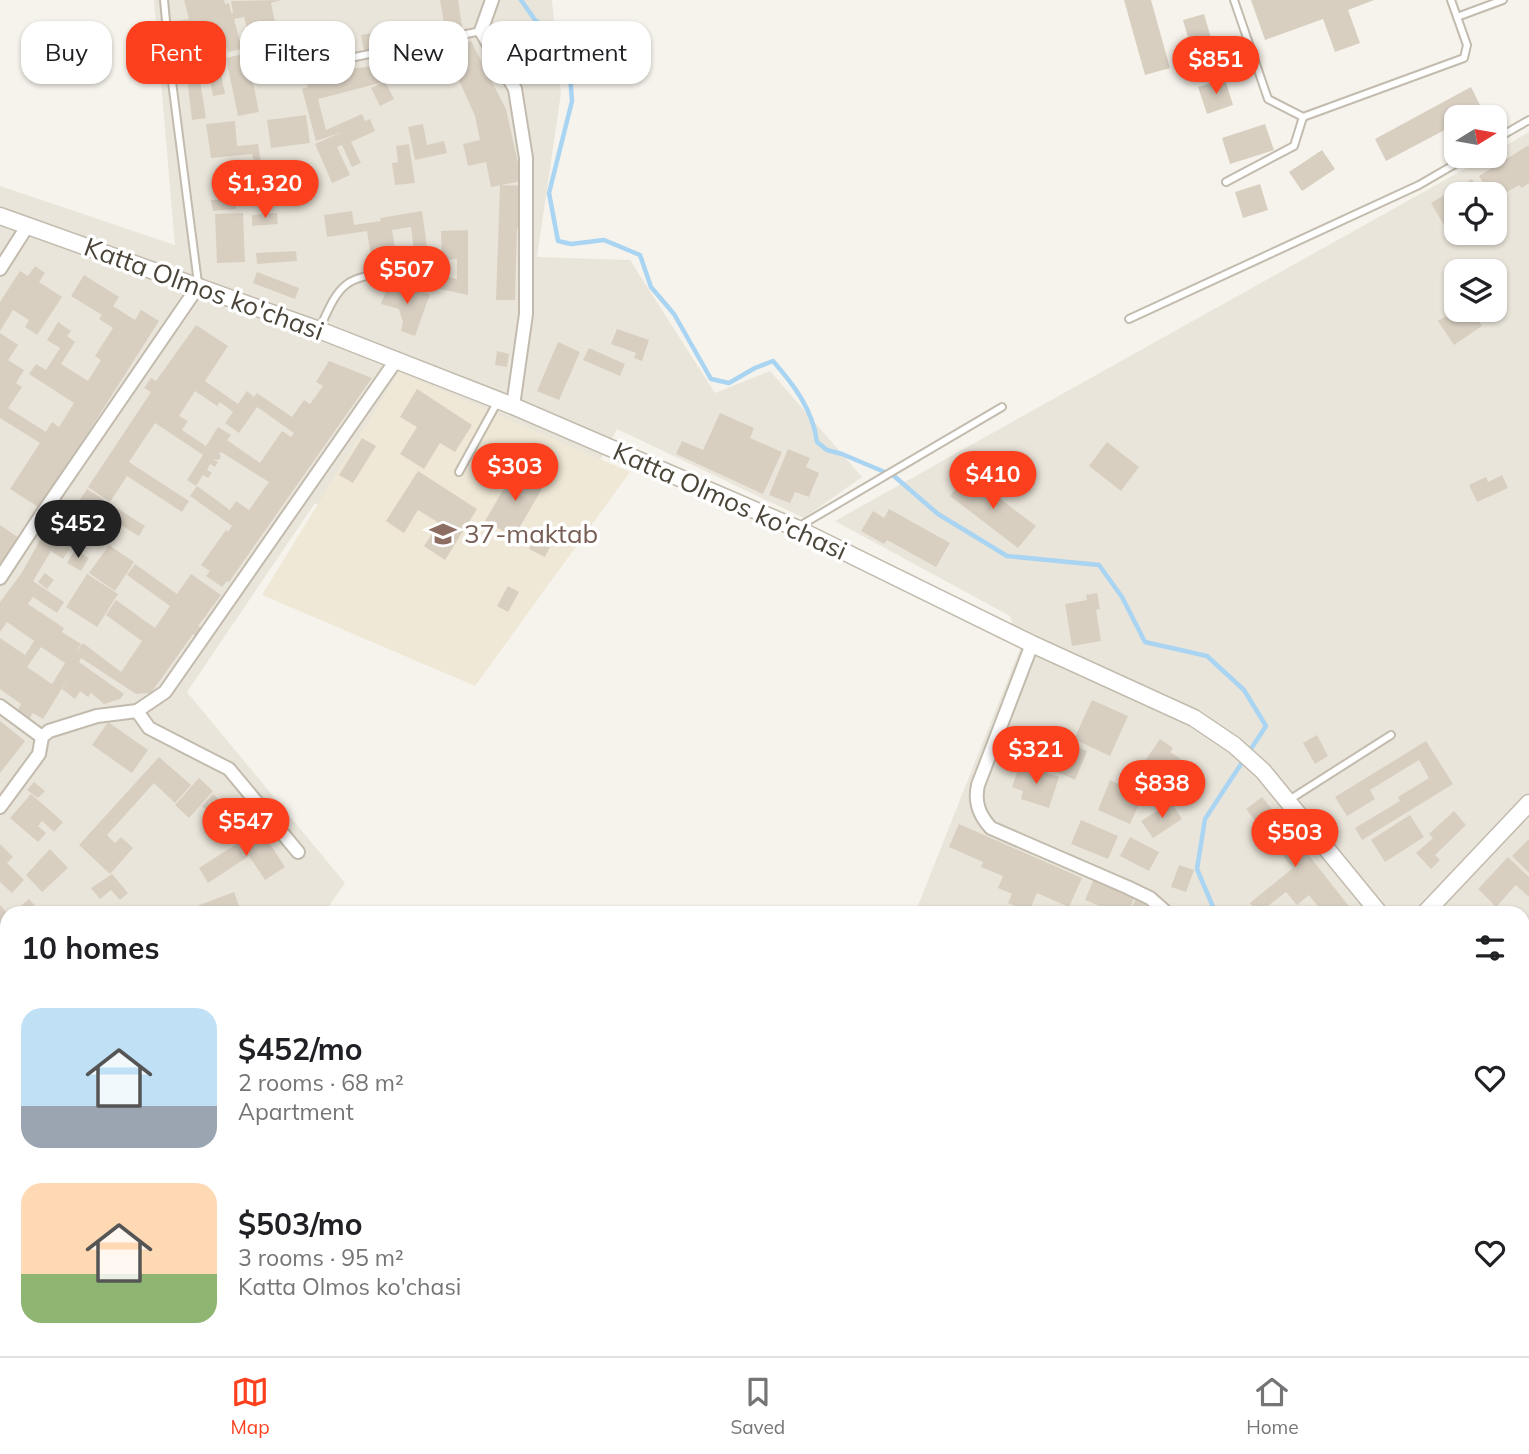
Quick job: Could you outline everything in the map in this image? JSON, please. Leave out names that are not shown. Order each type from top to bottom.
[{"type":"street","points":[[492,0],[481,31],[515,89],[526,158],[526,314],[506,403]]},
{"type":"street","name":"Katta Olmos ko'chasi","points":[[0,216],[199,285],[506,403],[796,528],[1032,644],[1194,718],[1234,745],[1263,771],[1373,906]]},
{"type":"street","points":[[0,269],[28,225]]},
{"type":"street","points":[[0,578],[49,502],[199,285]]},
{"type":"street","points":[[0,807],[39,754],[42,737],[48,731],[97,716],[137,712],[165,692],[397,359]]},
{"type":"street","points":[[1032,644],[978,785],[976,796],[980,813],[991,828],[1127,887],[1150,898],[1159,906]]},
{"type":"street","points":[[0,706],[42,737]]},
{"type":"street","points":[[137,712],[149,728],[229,769],[298,852]]},
{"type":"street","points":[[1432,906],[1529,803]]},
{"type":"lane","points":[[164,0],[199,285]]},
{"type":"lane","points":[[1234,0],[1268,99],[1303,117],[1464,58],[1467,45],[1451,0]]},
{"type":"lane","points":[[1457,17],[1503,0]]},
{"type":"lane","points":[[355,57],[481,31]]},
{"type":"lane","points":[[1226,181],[1294,146],[1303,117]]},
{"type":"lane","points":[[1507,133],[1529,120]]},
{"type":"lane","points":[[1129,319],[1419,186],[1449,168]]},
{"type":"lane","points":[[319,330],[333,297],[351,281],[366,275],[395,272]]},
{"type":"lane","points":[[459,472],[506,403]]},
{"type":"lane","points":[[796,528],[1002,407]]},
{"type":"lane","points":[[1288,801],[1391,735]]},
{"type":"shaded area","points":[[154,0],[552,0],[554,21],[482,21],[482,84],[560,84],[537,257],[630,260],[715,393],[770,371],[862,477],[804,518],[617,429],[512,623],[315,503],[187,692],[345,883],[329,906],[0,906],[0,186],[175,245],[161,84],[226,84],[226,21],[156,21]]},
{"type":"shaded area","points":[[1529,132],[1529,906],[918,906],[1020,649],[1010,616],[835,521],[1467,168],[1507,168],[1507,145]]},
{"type":"shaded area","name":"37-maktab","points":[[399,372],[630,472],[475,686],[262,595]]},
{"type":"building","points":[[184,0],[224,0],[225,4],[229,3],[233,13],[231,1],[281,0],[271,3],[275,21],[245,21],[244,17],[234,19],[240,49],[228,52],[226,21],[177,21],[189,19]]},
{"type":"building","points":[[440,0],[458,0],[461,21],[444,21]]},
{"type":"building","points":[[1124,0],[1151,0],[1170,68],[1145,75]]},
{"type":"building","points":[[1251,0],[1374,0],[1348,10],[1360,43],[1335,52],[1323,19],[1265,40]]},
{"type":"building","points":[[1204,14],[1216,55],[1195,61],[1183,20]]},
{"type":"building","points":[[369,33],[369,50],[364,51],[361,35]]},
{"type":"building","points":[[471,41],[482,62],[482,84],[493,84],[506,109],[522,181],[491,187],[486,162],[468,166],[463,144],[480,140],[475,116],[461,84],[468,84],[468,42]]},
{"type":"building","points":[[240,55],[240,84],[253,84],[259,112],[238,116],[226,58]]},
{"type":"building","points":[[369,66],[369,84],[376,84],[318,99],[326,130],[362,114],[365,121],[370,119],[375,131],[351,142],[361,163],[352,167],[342,145],[337,147],[350,175],[332,183],[315,144],[342,132],[316,141],[302,89],[308,87],[307,84],[355,84],[355,68]]},
{"type":"building","points":[[1225,79],[1233,105],[1207,114],[1198,87]]},
{"type":"building","points":[[188,84],[201,84],[206,118],[192,120]]},
{"type":"building","points":[[210,84],[223,84],[225,94],[213,96]]},
{"type":"building","points":[[386,84],[394,99],[380,106],[371,88]]},
{"type":"building","points":[[1471,87],[1480,105],[1444,105],[1444,130],[1386,161],[1375,139]]},
{"type":"building","points":[[306,115],[310,143],[271,148],[267,120]]},
{"type":"building","points":[[235,121],[237,146],[258,144],[262,169],[259,169],[258,164],[255,165],[252,154],[211,158],[206,124]]},
{"type":"building","points":[[423,124],[427,145],[444,141],[447,153],[415,160],[408,127]]},
{"type":"building","points":[[1265,124],[1274,150],[1230,164],[1222,138]]},
{"type":"building","points":[[409,144],[415,183],[395,185],[392,163],[398,162],[396,146]]},
{"type":"building","points":[[1529,145],[1529,183],[1507,192],[1507,182],[1483,182],[1479,176],[1492,168],[1507,168],[1507,159]]},
{"type":"building","points":[[1322,150],[1335,169],[1302,191],[1289,172]]},
{"type":"building","points":[[257,167],[260,199],[235,202],[236,209],[213,211],[211,200],[233,198],[230,170]]},
{"type":"building","points":[[1260,184],[1268,210],[1243,218],[1235,192]]},
{"type":"building","points":[[500,185],[523,186],[521,229],[517,229],[515,300],[496,300]]},
{"type":"building","points":[[1444,195],[1444,225],[1431,203]]},
{"type":"building","points":[[352,211],[354,225],[422,211],[429,261],[373,269],[367,231],[327,237],[324,215]],"holes":[[[411,227],[414,251],[396,254],[392,230]]]},
{"type":"building","points":[[243,213],[245,262],[217,263],[215,214]]},
{"type":"building","points":[[277,213],[278,224],[252,226],[252,215]]},
{"type":"building","points":[[468,230],[468,295],[426,286],[429,272],[457,279],[457,259],[442,260],[441,231]]},
{"type":"building","points":[[296,251],[297,261],[257,264],[256,253]]},
{"type":"building","points":[[35,266],[45,273],[39,282],[62,297],[37,335],[25,327],[29,320],[13,310],[0,331],[0,302],[20,271],[28,276]]},
{"type":"building","points":[[257,272],[299,288],[295,299],[253,283]]},
{"type":"building","points":[[84,275],[119,297],[113,306],[135,320],[141,310],[159,321],[40,508],[10,489],[40,443],[0,418],[0,333],[18,345],[8,360],[24,370],[16,383],[22,387],[8,408],[46,432],[52,422],[59,427],[74,403],[29,374],[36,364],[46,370],[60,348],[47,340],[58,322],[71,331],[67,336],[75,342],[61,364],[88,381],[101,360],[95,356],[113,328],[99,319],[102,315],[71,296]]},
{"type":"building","points":[[389,283],[430,294],[415,336],[401,331],[403,322],[399,309],[381,304]]},
{"type":"building","points":[[1444,317],[1444,322],[1479,322],[1482,326],[1454,345],[1438,321]]},
{"type":"building","points":[[196,325],[228,346],[205,381],[238,404],[247,391],[254,397],[257,393],[292,417],[304,400],[310,404],[323,386],[316,382],[329,361],[372,378],[229,582],[222,587],[206,576],[210,571],[201,565],[226,530],[228,532],[232,526],[190,496],[197,486],[230,510],[236,501],[249,510],[269,482],[221,452],[219,460],[213,459],[218,462],[215,467],[210,464],[207,470],[212,473],[208,478],[203,475],[196,486],[187,480],[203,455],[155,423],[129,462],[189,501],[182,512],[127,476],[110,502],[88,487],[151,392],[144,388],[151,378],[156,381]],"holes":[[[195,391],[217,406],[220,402],[233,412],[225,423],[239,433],[257,407],[294,433],[291,437],[282,431],[260,463],[227,440],[231,435],[218,427],[206,446],[182,430],[188,421],[179,416]]]},
{"type":"building","points":[[617,329],[649,340],[642,361],[634,358],[636,353],[611,344]]},
{"type":"building","points":[[558,342],[580,352],[559,400],[537,391]]},
{"type":"building","points":[[589,348],[625,364],[620,376],[583,360]]},
{"type":"building","points":[[497,351],[509,354],[507,367],[495,365]]},
{"type":"building","points":[[417,389],[472,425],[455,452],[440,443],[424,469],[400,454],[417,427],[400,417]]},
{"type":"building","points":[[720,413],[754,428],[750,438],[782,452],[763,494],[676,454],[682,441],[703,450]]},
{"type":"building","points":[[362,438],[376,446],[353,483],[339,475]]},
{"type":"building","points":[[1107,442],[1139,467],[1121,491],[1089,466]]},
{"type":"building","points":[[788,449],[810,458],[806,467],[819,473],[809,497],[795,492],[790,503],[769,495]]},
{"type":"building","points":[[516,468],[544,485],[514,537],[485,521]]},
{"type":"building","points":[[418,471],[477,509],[445,560],[424,546],[439,523],[418,510],[404,533],[386,521]]},
{"type":"building","points":[[967,474],[1036,526],[1018,548],[950,496]]},
{"type":"building","points":[[1502,475],[1508,488],[1477,502],[1469,485],[1486,477],[1488,482]]},
{"type":"building","points":[[87,489],[145,526],[139,536],[90,511],[79,529],[92,537],[85,548],[74,541],[63,559],[51,551],[33,581],[64,602],[57,613],[33,597],[28,604],[64,628],[62,632],[81,644],[75,653],[83,643],[121,672],[142,641],[106,615],[116,600],[155,628],[170,606],[127,575],[135,564],[177,594],[191,574],[221,595],[198,626],[201,628],[195,636],[193,634],[151,693],[136,694],[81,658],[79,662],[124,694],[120,699],[104,704],[91,693],[88,697],[80,691],[75,699],[62,689],[74,669],[43,719],[33,713],[29,719],[17,711],[21,704],[0,689],[0,638],[25,655],[34,641],[7,622],[0,632],[0,602],[21,574],[44,533],[54,539],[65,520],[59,516],[68,501],[76,506]],"holes":[[[41,647],[65,663],[52,684],[27,667]]]},
{"type":"building","points":[[889,509],[950,543],[936,567],[887,540],[884,544],[861,531],[873,511],[884,518]]},
{"type":"building","points":[[102,520],[120,531],[113,542],[95,530]]},
{"type":"building","points":[[0,525],[19,538],[0,566]]},
{"type":"building","points":[[534,539],[550,547],[545,557],[529,549]]},
{"type":"building","points":[[109,545],[134,562],[115,591],[89,573]]},
{"type":"building","points":[[75,550],[89,558],[81,571],[67,563]]},
{"type":"building","points":[[45,573],[54,580],[47,589],[38,582]]},
{"type":"building","points":[[87,574],[118,594],[97,627],[66,607]]},
{"type":"building","points":[[508,586],[519,592],[508,612],[497,606]]},
{"type":"building","points":[[1097,593],[1100,609],[1096,610],[1101,641],[1072,646],[1065,604],[1087,600],[1086,595]]},
{"type":"building","points":[[1092,700],[1128,716],[1110,756],[1074,739]]},
{"type":"building","points":[[0,721],[25,741],[0,773]]},
{"type":"building","points":[[108,722],[148,750],[132,773],[92,745]]},
{"type":"building","points":[[1317,735],[1328,756],[1315,764],[1303,743]]},
{"type":"building","points":[[1035,738],[1057,746],[1049,769],[1027,761]]},
{"type":"building","points":[[1160,739],[1173,748],[1170,752],[1181,759],[1160,790],[1136,774]]},
{"type":"building","points":[[1426,741],[1453,784],[1362,840],[1355,828],[1400,801],[1398,797],[1429,778],[1419,760],[1370,790],[1375,799],[1347,816],[1335,797]]},
{"type":"building","points":[[1068,743],[1087,751],[1075,780],[1056,771]]},
{"type":"building","points":[[159,757],[191,785],[175,803],[154,783],[107,835],[115,843],[121,837],[133,848],[110,874],[79,845]]},
{"type":"building","points":[[1020,764],[1059,777],[1049,808],[1021,799],[1023,791],[1012,787]]},
{"type":"building","points":[[199,778],[213,791],[189,818],[175,805]]},
{"type":"building","points":[[1110,780],[1135,791],[1130,803],[1138,806],[1130,824],[1098,810]]},
{"type":"building","points":[[34,782],[45,791],[38,798],[27,790]]},
{"type":"building","points":[[31,794],[63,822],[54,832],[42,821],[38,826],[46,833],[38,842],[10,818]]},
{"type":"building","points":[[213,794],[242,820],[231,833],[202,806]]},
{"type":"building","points":[[1262,797],[1349,906],[1318,906],[1309,895],[1297,905],[1286,892],[1268,906],[1252,906],[1250,903],[1293,868],[1246,809]]},
{"type":"building","points":[[1171,802],[1182,819],[1153,838],[1141,821]]},
{"type":"building","points":[[1454,811],[1466,825],[1435,855],[1440,860],[1431,869],[1416,853],[1433,838],[1429,834]]},
{"type":"building","points":[[1410,815],[1424,837],[1385,862],[1371,840]]},
{"type":"building","points":[[1081,820],[1118,836],[1108,859],[1071,844]]},
{"type":"building","points":[[959,824],[1082,878],[1069,906],[1037,893],[1032,906],[1015,906],[1008,903],[1012,894],[998,888],[1003,876],[981,867],[983,862],[949,847]]},
{"type":"building","points":[[260,829],[285,867],[265,880],[249,856],[208,883],[199,868]]},
{"type":"building","points":[[1130,837],[1159,852],[1149,871],[1120,856]]},
{"type":"building","points":[[1529,839],[1529,873],[1512,856]]},
{"type":"building","points":[[0,844],[13,857],[7,863],[24,880],[12,893],[0,882]]},
{"type":"building","points":[[50,849],[68,868],[42,892],[26,875]]},
{"type":"building","points":[[1508,857],[1529,877],[1529,897],[1516,885],[1497,906],[1478,889]]},
{"type":"building","points":[[1179,865],[1194,870],[1186,892],[1171,887]]},
{"type":"building","points":[[112,874],[128,893],[120,900],[111,890],[100,899],[91,888]]},
{"type":"building","points":[[1094,879],[1135,896],[1131,906],[1100,906],[1085,900]]},
{"type":"building","points":[[234,892],[239,906],[197,906]]},
{"type":"building","points":[[1137,896],[1146,906],[1133,906]]},
{"type":"building","points":[[29,899],[35,906],[21,906]]},
{"type":"waterway","points":[[521,0],[535,20],[559,38],[569,62],[572,101],[549,193],[558,241],[571,244],[604,240],[640,255],[651,287],[674,314],[711,379],[729,383],[773,361],[801,398],[811,419],[817,442],[827,450],[894,476],[938,514],[1007,556],[1099,565],[1122,597],[1145,642],[1207,656],[1244,690],[1266,726],[1205,819],[1197,869],[1213,906]]},
{"type":"place","name":"37-maktab","points":[[443,534]]}]
